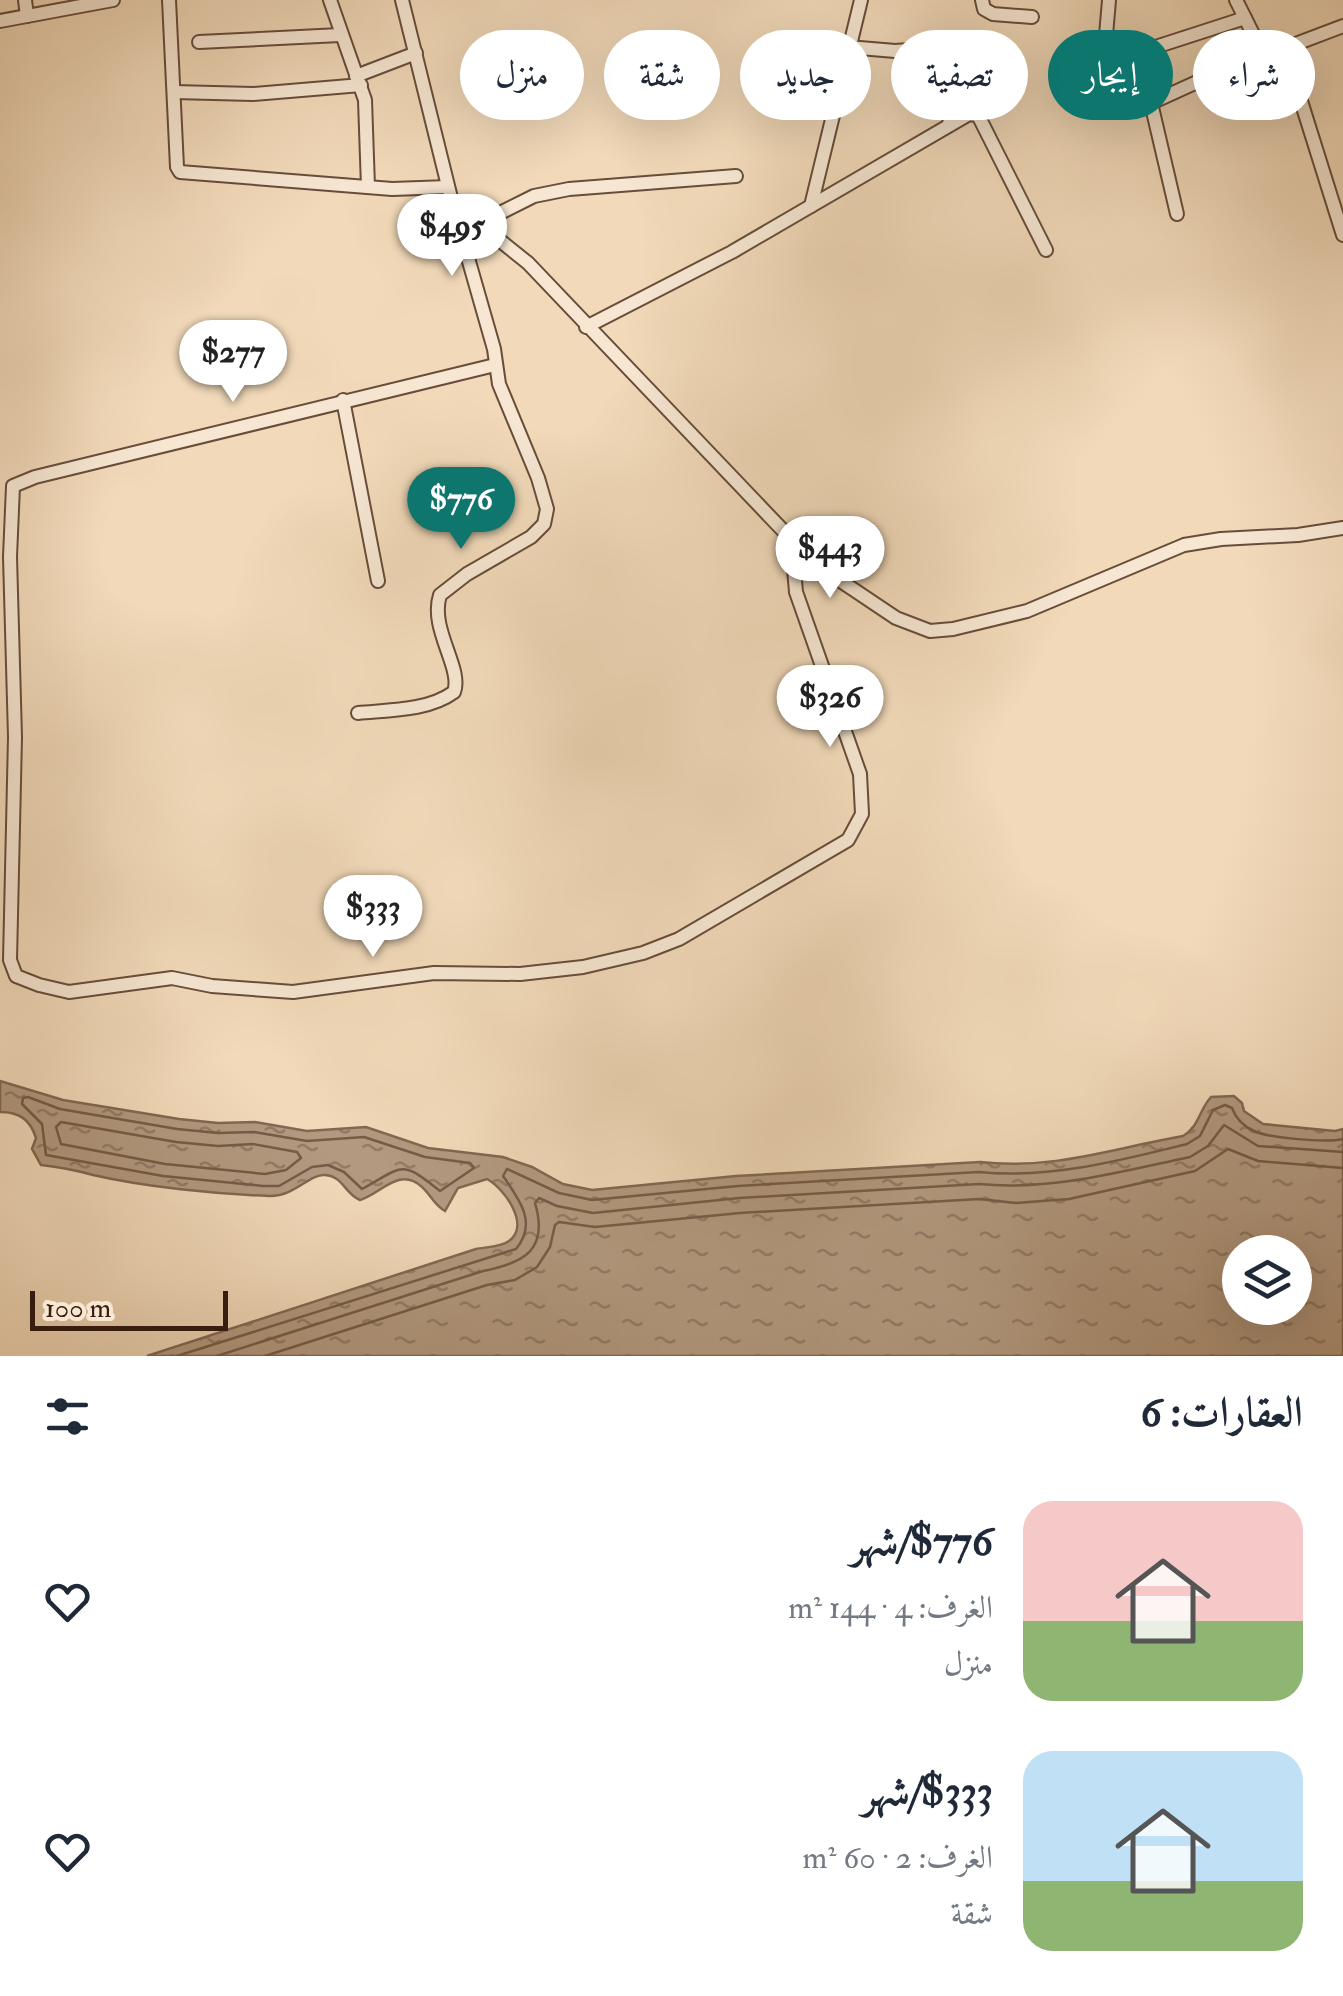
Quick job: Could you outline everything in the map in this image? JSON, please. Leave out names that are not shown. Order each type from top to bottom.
[{"type":"street","points":[[25,0],[27,16]]},
{"type":"street","points":[[0,20],[68,4],[113,0]]},
{"type":"street","points":[[169,0],[176,167],[180,172],[368,187],[448,187]]},
{"type":"street","points":[[330,0],[368,115],[368,187]]},
{"type":"street","points":[[358,713],[415,707],[454,692],[456,680],[438,624],[440,595],[467,574],[531,537],[544,524],[547,510],[504,402],[494,349],[448,187],[402,0]]},
{"type":"street","points":[[852,30],[860,0]]},
{"type":"street","points":[[982,0],[984,8],[994,14],[1032,16]]},
{"type":"street","points":[[1108,30],[1109,0]]},
{"type":"street","points":[[1236,0],[1252,30]]},
{"type":"street","points":[[1173,42],[1245,18]]},
{"type":"street","points":[[1315,38],[1343,26]]},
{"type":"street","points":[[199,42],[340,34]]},
{"type":"street","points":[[871,49],[962,50],[948,124]]},
{"type":"street","points":[[174,92],[253,94],[359,81],[416,53]]},
{"type":"street","points":[[586,327],[732,252],[970,114],[977,114],[1046,250]]},
{"type":"street","points":[[811,206],[831,120]]},
{"type":"street","points":[[1154,120],[1177,214]]},
{"type":"street","points":[[1307,120],[1343,235]]},
{"type":"street","points":[[480,223],[534,196],[569,189],[736,176]]},
{"type":"street","points":[[452,202],[528,263],[800,549],[832,577],[896,618],[930,631],[953,630],[1027,611],[1184,545],[1343,528]]},
{"type":"street","points":[[495,365],[35,477],[13,486],[10,557],[15,738],[10,960],[12,971],[23,980],[80,992],[172,978],[243,989],[314,991],[422,974],[520,974],[583,967],[644,953],[699,929],[848,840],[862,814],[856,760],[796,592],[794,569],[800,549]]},
{"type":"street","points":[[343,400],[378,581]]},
{"type":"water","points":[[0,1081],[63,1100],[179,1119],[255,1122],[307,1131],[366,1127],[428,1148],[503,1157],[563,1184],[592,1190],[736,1176],[1058,1161],[1183,1136],[1211,1097],[1234,1096],[1244,1111],[1263,1124],[1343,1129],[1343,1356],[147,1356],[476,1249],[506,1243],[517,1226],[513,1207],[487,1179],[458,1188],[445,1211],[422,1187],[406,1179],[390,1183],[360,1200],[336,1178],[325,1175],[286,1193],[269,1196],[113,1179],[41,1165],[32,1149],[36,1138],[31,1126],[13,1113],[0,1112]]}]
